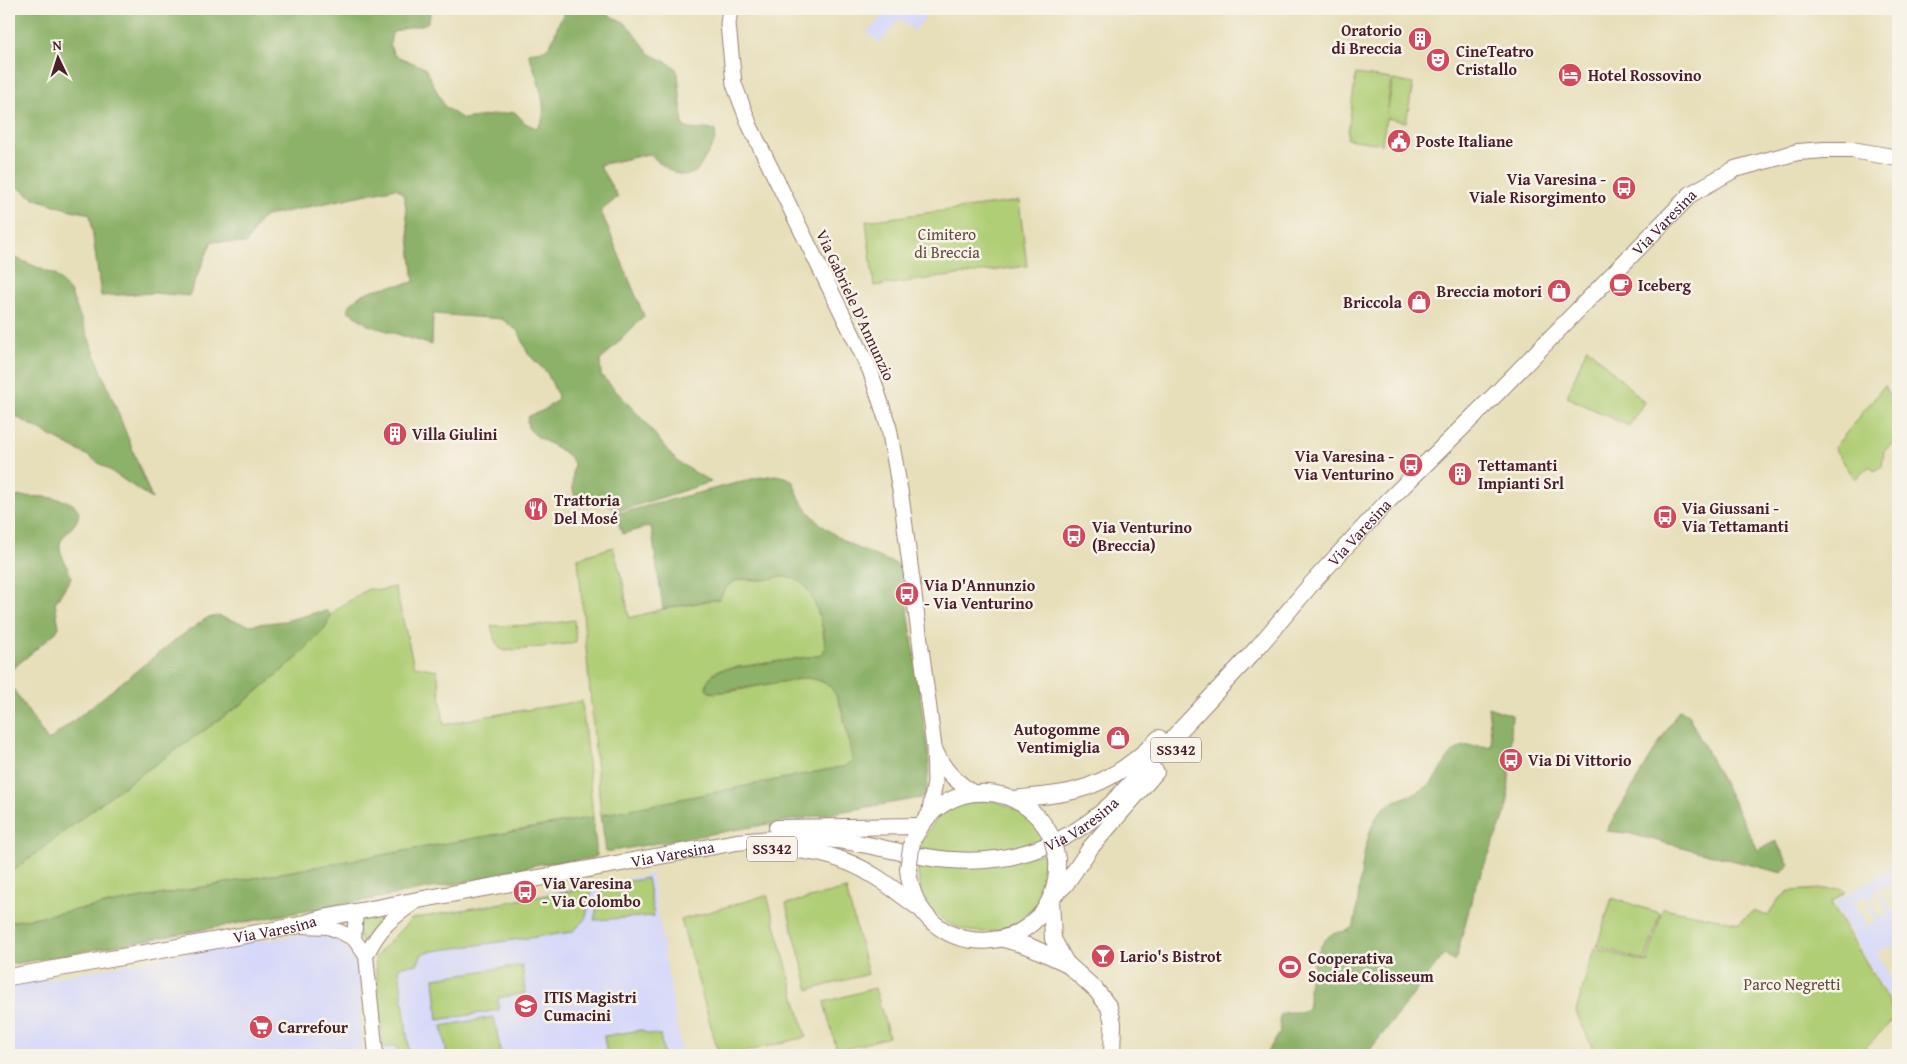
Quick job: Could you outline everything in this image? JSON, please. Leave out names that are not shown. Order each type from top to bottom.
[{"type":"main road","name":"Via Gabriele D'Annunzio","points":[[730,9],[728,24],[734,84],[740,101],[750,126],[870,370],[889,428],[901,496],[934,747],[934,782],[924,821]]},
{"type":"main road","name":"Via Varesina","points":[[9,977],[296,926],[318,919],[737,842],[764,839],[820,838],[955,861],[980,861],[1032,852],[1060,841],[1096,818],[1112,804],[1258,647],[1387,502],[1496,394],[1691,194],[1735,169],[1798,152],[1852,150],[1898,158]]},
{"type":"main road","name":"SS342","points":[[1015,799],[1072,792],[1086,788],[1125,768],[1146,752],[1227,666],[1299,600]]},
{"type":"main road","name":"SS342","points":[[1051,898],[1065,885],[1091,847],[1177,748],[1249,670],[1299,600]]},
{"type":"main road","name":"Via Gabriele D'Annunzio","points":[[934,747],[949,775],[973,793]]},
{"type":"main road","points":[[973,793],[993,793],[1015,799],[1035,813],[1044,823],[1052,838],[1057,859],[1057,878],[1051,898],[1040,915],[1029,926],[1004,938],[984,942],[959,938],[936,925],[921,909],[912,889],[908,869],[912,842],[924,821],[946,802],[973,793]]},
{"type":"main road","name":"SS342","points":[[608,865],[654,849],[718,835],[802,827],[924,821]]},
{"type":"main road","name":"SS342","points":[[608,865],[666,862],[763,849],[804,850],[840,860],[859,868],[876,877],[921,909]]},
{"type":"main road","points":[[1051,898],[1053,939],[1066,963]]},
{"type":"main road","points":[[1004,938],[1032,947],[1066,963],[1096,990],[1109,1007],[1113,1023],[1112,1055]]},
{"type":"street","points":[[366,956],[375,938],[385,925],[418,900]]},
{"type":"street","points":[[354,939],[356,912]]},
{"type":"street","points":[[296,926],[328,927],[354,939],[366,956],[376,1055]]},
{"type":"shaded area","points":[[889,9],[918,9],[927,16],[914,31],[900,19],[879,43],[867,33]]},
{"type":"shaded area","points":[[1898,865],[1898,900],[1889,885],[1880,890],[1878,887],[1873,889],[1876,895],[1868,900],[1865,895],[1853,903],[1868,926],[1877,921],[1867,906],[1871,904],[1881,918],[1889,913],[1880,898],[1884,896],[1893,911],[1898,908],[1898,944],[1891,949],[1889,946],[1877,953],[1898,989],[1898,1015],[1834,902]]},
{"type":"shaded area","name":"ITIS Magistri Cumacini","points":[[651,874],[682,1055],[382,1055],[375,957],[411,919]]},
{"type":"shaded area","points":[[313,934],[338,940],[354,955],[359,965],[362,1055],[9,1055],[9,986],[248,942]]},
{"type":"green space","points":[[9,9],[432,9],[428,22],[425,24],[392,33],[390,45],[394,55],[425,68],[445,107],[463,119],[515,112],[525,123],[536,128],[541,122],[543,104],[538,81],[528,53],[542,51],[548,47],[560,19],[568,9],[594,9],[624,22],[649,53],[675,67],[678,73],[683,126],[695,130],[715,130],[715,140],[700,167],[689,175],[683,175],[670,170],[649,154],[599,165],[618,197],[601,211],[644,316],[600,361],[601,375],[645,422],[678,462],[711,482],[615,512],[608,505],[601,502],[579,500],[574,495],[574,463],[564,452],[539,438],[528,428],[527,420],[529,416],[544,410],[557,400],[558,396],[547,373],[528,354],[519,332],[502,319],[433,314],[432,345],[368,325],[347,310],[352,302],[367,292],[414,282],[405,201],[403,194],[396,188],[266,216],[259,221],[246,244],[212,241],[189,296],[155,293],[101,296],[90,214],[36,199],[9,182]]},
{"type":"green space","points":[[1356,74],[1391,79],[1387,113],[1393,80],[1413,84],[1406,122],[1386,118],[1382,144],[1347,139]]},
{"type":"green space","name":"Cimitero di Breccia","points":[[1019,201],[1027,266],[874,286],[866,221]]},
{"type":"green space","points":[[9,255],[55,275],[70,291],[152,499],[90,457],[9,413]]},
{"type":"green space","points":[[1587,347],[1644,402],[1629,426],[1567,397]]},
{"type":"green space","points":[[1885,385],[1887,392],[1898,404],[1898,439],[1884,451],[1882,466],[1874,471],[1870,466],[1855,479],[1834,448]]},
{"type":"green space","points":[[775,475],[787,478],[793,482],[806,509],[832,533],[854,546],[902,566],[928,753],[929,766],[926,797],[606,852],[601,815],[846,766],[851,762],[852,757],[847,729],[838,698],[828,685],[823,682],[806,678],[715,693],[709,692],[706,688],[710,677],[719,670],[822,655],[825,640],[820,618],[811,596],[802,583],[784,577],[761,580],[741,579],[729,585],[719,599],[663,609],[651,526],[622,534],[616,514],[756,478]]},
{"type":"green space","points":[[9,497],[54,498],[75,506],[79,513],[76,522],[60,544],[61,552],[71,578],[55,603],[59,627],[56,632],[9,672]]},
{"type":"green space","points":[[613,547],[623,583],[629,618],[663,609],[719,599],[728,586],[736,581],[764,580],[784,576],[802,582],[812,596],[822,625],[825,651],[822,655],[719,670],[709,692],[733,691],[793,679],[809,678],[818,680],[829,686],[838,698],[852,757],[851,762],[846,766],[601,815],[578,558]]},
{"type":"green space","points":[[395,587],[414,666],[437,670],[444,725],[481,717],[582,701],[593,817],[9,922],[9,874],[114,793],[242,704],[298,657],[325,628],[331,615],[338,608],[368,589],[381,590]]},
{"type":"green space","points":[[327,611],[331,615],[325,628],[298,657],[242,704],[114,793],[9,874],[9,683],[48,741],[174,641],[207,618],[218,616],[249,625],[285,621]]},
{"type":"green space","points":[[574,620],[576,643],[506,651],[497,645],[491,626],[542,625]]},
{"type":"green space","points":[[1488,707],[1512,715],[1508,800],[1504,817],[1474,891],[1455,962],[1444,955],[1366,1055],[1265,1055],[1280,1033],[1279,1021],[1281,1014],[1302,1011],[1308,1008],[1312,967],[1324,941],[1332,934],[1349,930],[1354,925],[1366,846],[1376,818],[1384,808],[1429,785],[1449,757],[1459,748],[1465,746],[1492,746]]},
{"type":"green space","points":[[1679,710],[1687,713],[1758,850],[1776,841],[1789,865],[1782,873],[1627,833],[1606,831]]},
{"type":"green space","points":[[993,800],[1023,815],[1035,825],[1044,841],[980,855],[919,850],[932,825],[947,810],[966,803]]},
{"type":"green space","points":[[593,817],[597,856],[590,859],[539,864],[476,880],[9,965],[9,922]]},
{"type":"green space","points":[[1046,854],[1047,870],[1042,895],[1024,917],[1001,929],[974,932],[948,923],[932,910],[921,890],[917,862]]},
{"type":"green space","points":[[647,878],[654,916],[594,920],[603,886]]},
{"type":"green space","points":[[593,887],[585,920],[572,932],[426,952],[422,954],[417,964],[401,966],[399,969],[409,1051],[405,1055],[397,1055],[397,1046],[383,1048],[375,957],[411,919]]},
{"type":"green space","name":"Parco Negretti","points":[[1840,888],[1846,891],[1831,903],[1897,1016],[1858,1055],[1596,1055],[1576,1012],[1594,948],[1647,963],[1663,908],[1739,923],[1753,911],[1768,916],[1777,901],[1789,891]]},
{"type":"green space","points":[[846,889],[868,974],[809,990],[786,904]]},
{"type":"green space","points":[[767,895],[806,1037],[732,1055],[719,1055],[681,920]]},
{"type":"green space","points":[[1612,898],[1660,913],[1645,961],[1597,946]]},
{"type":"green space","points":[[389,914],[365,951],[356,927],[357,920]]},
{"type":"green space","points":[[522,965],[525,993],[498,998],[499,1010],[438,1020],[434,978]]},
{"type":"green space","points":[[875,988],[889,1037],[837,1051],[824,1002]]},
{"type":"green space","points":[[494,1017],[501,1055],[447,1055],[442,1026]]},
{"type":"green space","points":[[641,1030],[648,1034],[660,1035],[664,1055],[607,1055],[604,1036]]},
{"type":"place","name":"Oratorio di Breccia","points":[[1420,39]]},
{"type":"place","name":"CineTeatro Cristallo","points":[[1438,60]]},
{"type":"place","name":"Hotel Rossovino","points":[[1570,75]]},
{"type":"place","name":"Poste Italiane","points":[[1399,141]]},
{"type":"place","name":"Via Varesina - Viale Risorgimento","points":[[1624,188]]},
{"type":"place","name":"Iceberg","points":[[1621,285]]},
{"type":"place","name":"Breccia motori","points":[[1559,291]]},
{"type":"place","name":"Briccola","points":[[1419,302]]},
{"type":"place","name":"Villa Giulini","points":[[395,434]]},
{"type":"place","name":"Via Varesina - Via Venturino","points":[[1411,465]]},
{"type":"place","name":"Tettamanti Impianti Srl","points":[[1460,474]]},
{"type":"place","name":"Trattoria Del Mosé","points":[[536,509]]},
{"type":"place","name":"Via Giussani - Via Tettamanti","points":[[1665,517]]},
{"type":"place","name":"Via Venturino (Breccia)","points":[[1074,536]]},
{"type":"place","name":"Via D'Annunzio - Via Venturino","points":[[907,594]]},
{"type":"place","name":"Autogomme Ventimiglia","points":[[1118,738]]},
{"type":"place","name":"Via Di Vittorio","points":[[1511,760]]},
{"type":"place","name":"Via Varesina - Via Colombo","points":[[525,892]]},
{"type":"place","name":"Lario's Bistrot","points":[[1103,956]]},
{"type":"place","name":"Cooperativa Sociale Colisseum","points":[[1290,967]]},
{"type":"place","name":"ITIS Magistri Cumacini","points":[[526,1006]]},
{"type":"place","name":"Carrefour","points":[[261,1027]]}]
